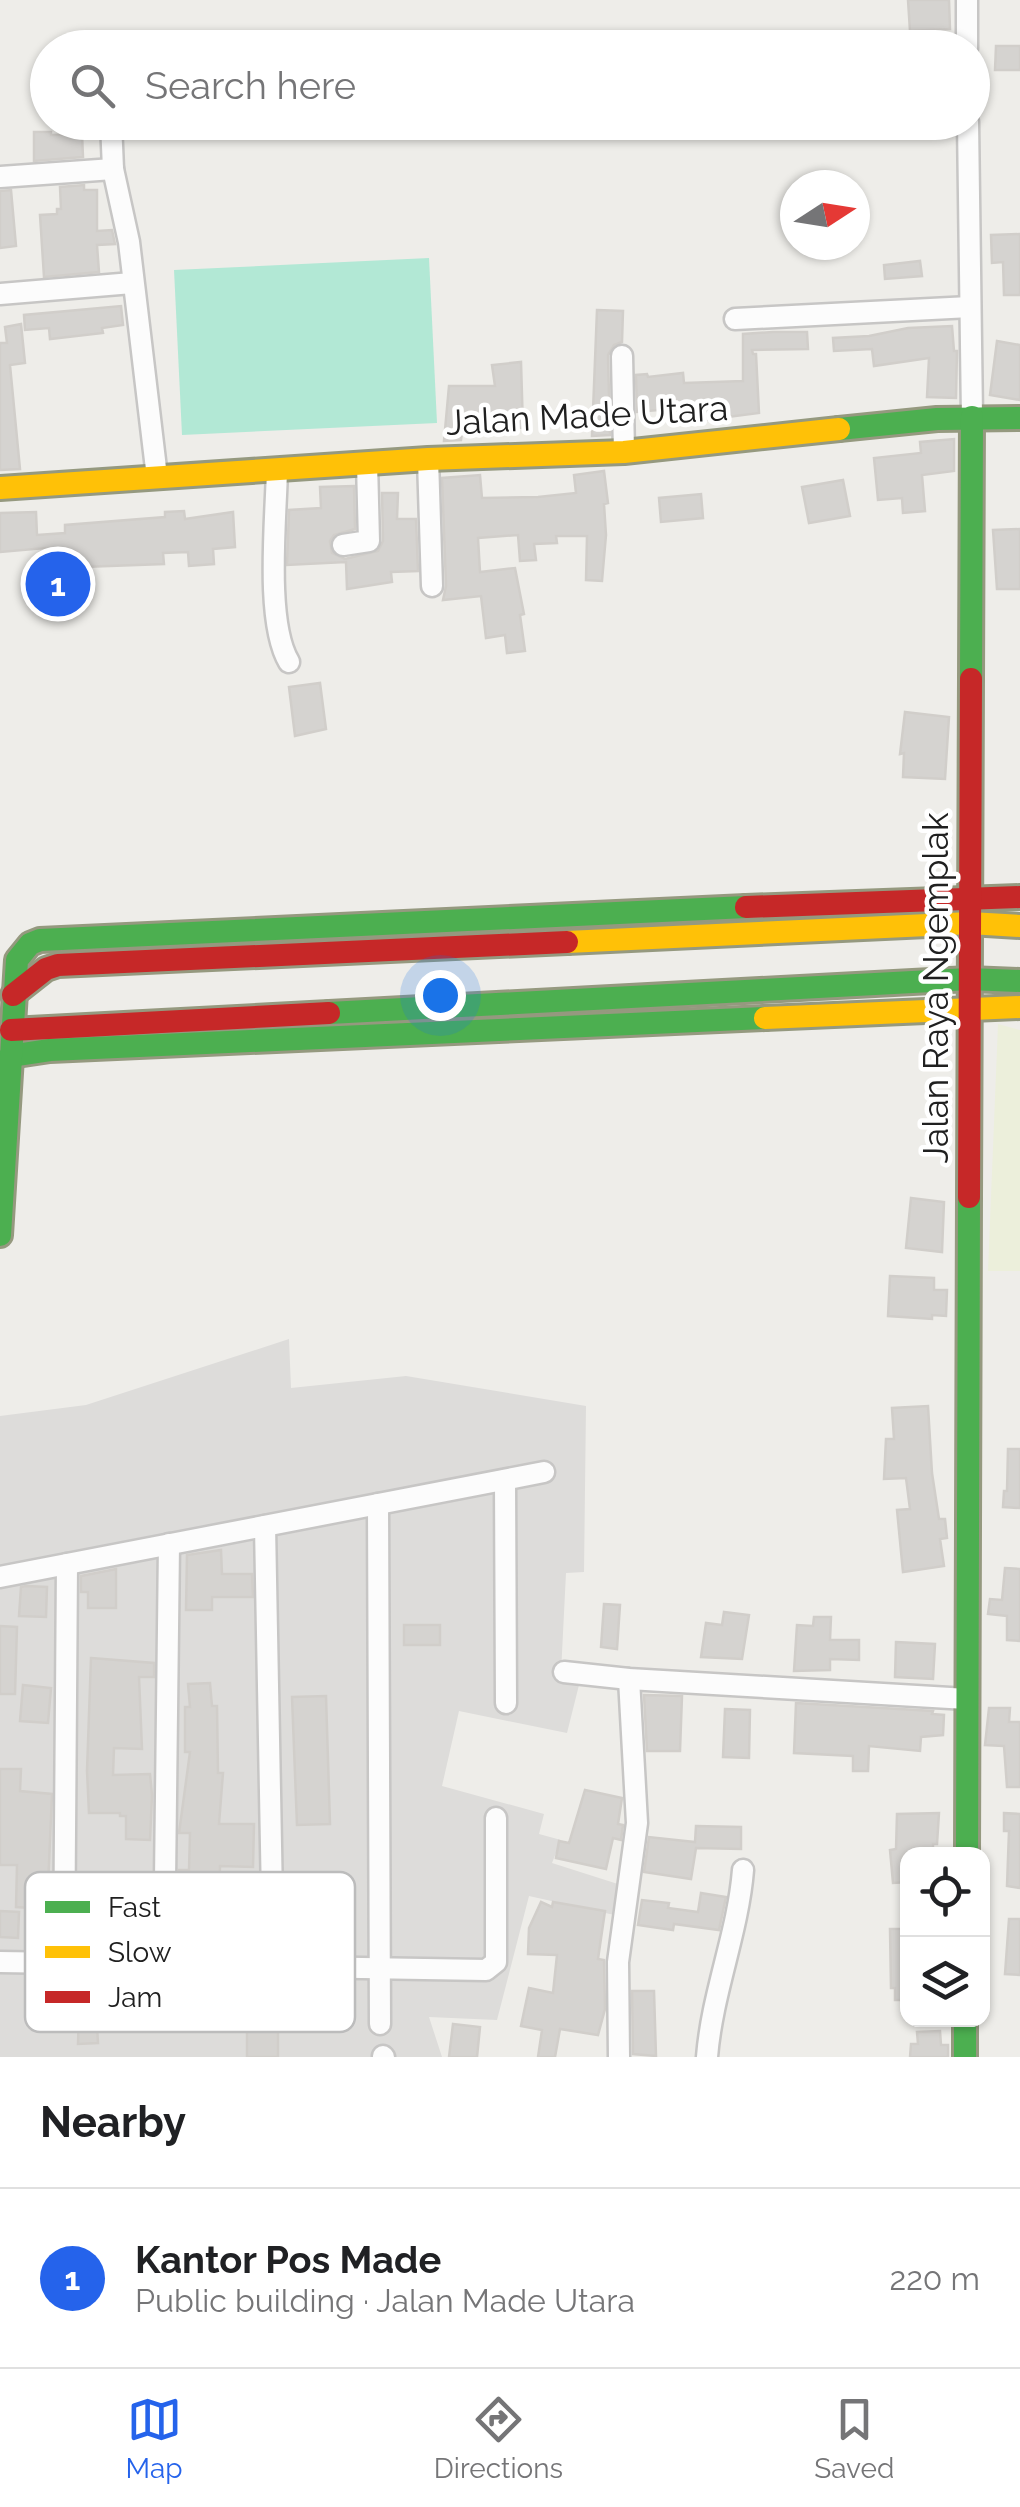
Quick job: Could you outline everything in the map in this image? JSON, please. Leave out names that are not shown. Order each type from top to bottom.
[{"type":"main road","name":"Jalan Made Utara","points":[[0,488],[428,459],[624,452],[972,417],[1020,418]]},
{"type":"main road","name":"Jalan Raya Ngemplak","points":[[967,1847],[972,417]]},
{"type":"main road","points":[[0,1235],[17,960],[30,944],[40,940],[970,896],[1020,897]]},
{"type":"main road","points":[[13,995],[46,968],[58,965],[970,923],[1020,926]]},
{"type":"main road","points":[[12,1030],[969,980],[1020,981]]},
{"type":"main road","points":[[10,1056],[89,1048],[1020,1006]]},
{"type":"main road","points":[[965,2057],[966,2027]]},
{"type":"street","points":[[967,0],[967,30]]},
{"type":"street","points":[[112,140],[113,169],[129,242],[157,478]]},
{"type":"street","name":"Jalan Raya Ngemplak","points":[[968,140],[972,417]]},
{"type":"street","points":[[0,178],[113,169]]},
{"type":"street","points":[[0,294],[132,282]]},
{"type":"street","points":[[735,320],[970,306]]},
{"type":"street","points":[[622,356],[624,452]]},
{"type":"street","points":[[428,459],[432,586]]},
{"type":"street","points":[[343,544],[369,541],[368,463]]},
{"type":"street","points":[[277,469],[275,588],[280,646],[289,662]]},
{"type":"street","points":[[0,1576],[544,1472]]},
{"type":"street","points":[[505,1480],[506,1703]]},
{"type":"street","points":[[378,1504],[380,2024]]},
{"type":"street","points":[[266,1526],[272,1872]]},
{"type":"street","points":[[165,1872],[169,1544]]},
{"type":"street","points":[[65,1872],[67,1564]]},
{"type":"street","points":[[564,1672],[966,1699]]},
{"type":"street","points":[[619,2057],[618,1962],[637,1822],[629,1679]]},
{"type":"street","points":[[355,1970],[486,1970],[496,1962],[496,1818]]},
{"type":"street","points":[[708,2057],[724,1969],[740,1912],[743,1870]]},
{"type":"street","points":[[0,1962],[25,1963]]},
{"type":"shaded area","points":[[289,1339],[291,1388],[406,1376],[586,1406],[584,1572],[566,1573],[561,1673],[581,1677],[567,1733],[459,1711],[442,1786],[544,1814],[539,1834],[561,1840],[552,1863],[621,1885],[619,1916],[529,1896],[497,2020],[429,2017],[442,2057],[0,2057],[0,1416],[86,1405]]},
{"type":"green space","points":[[429,258],[437,423],[182,435],[174,270]]},
{"type":"green space","points":[[998,1024],[1020,1030],[1020,1271],[988,1271]]},
{"type":"building","points":[[908,0],[949,0],[950,29],[910,30]]},
{"type":"building","points":[[996,46],[1020,46],[1020,70],[995,70]]},
{"type":"building","points":[[34,140],[82,140],[83,157],[34,161]]},
{"type":"building","points":[[84,185],[84,190],[97,190],[97,231],[112,230],[115,244],[97,245],[99,272],[44,277],[40,215],[57,214],[57,209],[61,209],[60,187]]},
{"type":"building","points":[[11,190],[16,246],[0,248],[0,191]]},
{"type":"building","points":[[1020,234],[1020,295],[1004,295],[1003,262],[992,263],[991,235]]},
{"type":"building","points":[[920,261],[922,276],[885,279],[884,265]]},
{"type":"building","points":[[121,306],[123,325],[102,328],[103,333],[50,339],[49,328],[25,330],[24,315]]},
{"type":"building","points":[[597,310],[623,311],[622,342],[614,345],[608,355],[610,435],[592,436]]},
{"type":"building","points":[[21,324],[25,363],[10,365],[20,469],[0,470],[0,343],[7,343],[5,327]]},
{"type":"building","points":[[952,326],[957,351],[956,398],[927,397],[929,358],[874,366],[872,349],[834,351],[833,338]]},
{"type":"building","points":[[807,332],[808,349],[752,350],[756,354],[759,413],[704,420],[704,406],[637,412],[636,375],[683,373],[684,383],[743,381],[743,334]]},
{"type":"building","points":[[997,341],[1020,345],[1020,400],[990,395]]},
{"type":"building","points":[[521,362],[523,428],[480,425],[479,433],[462,432],[461,440],[444,441],[449,386],[495,386],[492,365]]},
{"type":"building","points":[[954,439],[954,471],[922,475],[925,511],[903,513],[902,498],[878,500],[874,458],[921,453],[920,442]]},
{"type":"building","points":[[604,471],[608,503],[604,504],[602,581],[586,580],[587,536],[556,536],[557,543],[534,544],[536,560],[520,561],[518,535],[478,538],[480,572],[515,568],[524,614],[520,615],[525,651],[507,653],[505,635],[486,638],[481,596],[443,600],[446,586],[442,478],[480,475],[482,498],[538,497],[576,493],[574,475]]},
{"type":"building","points":[[843,480],[850,516],[809,523],[802,487]]},
{"type":"building","points":[[354,486],[355,529],[334,535],[330,541],[332,553],[345,559],[378,551],[383,541],[382,493],[398,493],[397,519],[416,519],[418,571],[391,572],[392,582],[347,589],[346,562],[287,565],[289,510],[321,508],[320,487]]},
{"type":"building","points":[[701,494],[703,518],[661,522],[659,498]]},
{"type":"building","points":[[184,511],[185,519],[233,512],[235,547],[213,549],[214,564],[189,566],[188,552],[163,553],[164,564],[82,567],[83,574],[65,575],[68,607],[52,608],[45,548],[0,552],[0,513],[36,512],[37,535],[65,533],[65,525],[165,517],[165,512]]},
{"type":"building","points":[[1020,529],[1020,589],[997,589],[993,530]]},
{"type":"building","points":[[320,683],[326,729],[295,736],[289,687]]},
{"type":"building","points":[[905,712],[949,717],[945,779],[903,777],[904,753],[900,754]]},
{"type":"building","points":[[911,1198],[944,1202],[942,1252],[906,1248]]},
{"type":"building","points":[[890,1276],[934,1278],[934,1290],[947,1290],[946,1316],[888,1316]]},
{"type":"building","points":[[928,1406],[932,1473],[939,1519],[945,1519],[947,1538],[940,1539],[944,1566],[903,1572],[897,1510],[910,1509],[906,1478],[884,1479],[886,1439],[894,1439],[892,1408]]},
{"type":"building","points":[[1008,1449],[1020,1449],[1020,1508],[1003,1507]]},
{"type":"building","points":[[221,1550],[222,1574],[252,1574],[253,1597],[212,1597],[212,1610],[186,1610],[187,1555]]},
{"type":"building","points":[[1005,1568],[1020,1569],[1020,1641],[1007,1640],[1007,1616],[988,1614],[990,1599],[1002,1600]]},
{"type":"building","points":[[116,1569],[116,1608],[88,1608],[88,1592],[81,1592],[81,1576]]},
{"type":"building","points":[[21,1587],[47,1587],[46,1617],[19,1616]]},
{"type":"building","points":[[604,1604],[620,1605],[617,1649],[601,1647]]},
{"type":"building","points":[[724,1612],[749,1615],[742,1659],[701,1657],[706,1623],[722,1625]]},
{"type":"building","points":[[814,1617],[831,1617],[830,1640],[859,1640],[859,1660],[830,1659],[830,1670],[794,1671],[797,1625],[813,1626]]},
{"type":"building","points":[[404,1625],[440,1625],[440,1645],[404,1645]]},
{"type":"building","points":[[0,1626],[17,1627],[15,1694],[0,1694]]},
{"type":"building","points":[[896,1642],[935,1644],[933,1679],[895,1677]]},
{"type":"building","points":[[91,1658],[154,1663],[154,1677],[139,1677],[142,1749],[114,1748],[113,1775],[150,1774],[150,1840],[126,1839],[126,1816],[120,1813],[89,1813]]},
{"type":"building","points":[[210,1683],[212,1706],[217,1706],[218,1773],[223,1773],[219,1824],[254,1824],[253,1867],[220,1866],[220,1872],[179,1872],[189,1870],[190,1833],[179,1833],[190,1752],[185,1752],[185,1707],[190,1707],[188,1684]]},
{"type":"building","points":[[23,1685],[51,1688],[48,1723],[20,1721]]},
{"type":"building","points":[[644,1695],[682,1696],[680,1751],[647,1751]]},
{"type":"building","points":[[326,1696],[330,1824],[297,1825],[292,1697]]},
{"type":"building","points":[[796,1703],[933,1711],[932,1714],[944,1715],[943,1735],[921,1737],[920,1751],[869,1746],[868,1771],[853,1771],[853,1756],[794,1753]]},
{"type":"building","points":[[989,1708],[1010,1708],[1009,1722],[1020,1722],[1020,1787],[1007,1787],[1004,1746],[985,1745]]},
{"type":"building","points":[[725,1709],[750,1710],[749,1758],[723,1757]]},
{"type":"building","points":[[0,1769],[21,1769],[20,1791],[52,1794],[49,1872],[25,1872],[25,1908],[16,1907],[17,1865],[0,1865]]},
{"type":"building","points":[[585,1790],[622,1798],[618,1824],[623,1825],[621,1840],[613,1838],[606,1869],[556,1858],[559,1841],[569,1843]]},
{"type":"building","points":[[939,1813],[937,1844],[900,1847],[900,1883],[893,1883],[890,1850],[896,1849],[897,1814]]},
{"type":"building","points":[[1004,1813],[1020,1814],[1020,1888],[1007,1886],[1009,1831],[1004,1831]]},
{"type":"building","points":[[696,1826],[741,1827],[741,1849],[696,1848],[691,1879],[644,1872],[649,1837],[695,1842]]},
{"type":"building","points":[[701,1893],[726,1897],[719,1930],[674,1924],[673,1930],[638,1925],[642,1900],[698,1912]]},
{"type":"building","points":[[541,1902],[552,1907],[553,1902],[605,1911],[598,1959],[604,1960],[605,2009],[598,2035],[560,2029],[555,2057],[538,2057],[542,2030],[521,2026],[529,1988],[553,1993],[557,1955],[528,1954],[529,1928]]},
{"type":"building","points":[[0,1911],[19,1912],[18,1938],[0,1937]]},
{"type":"building","points":[[1009,1919],[1020,1919],[1020,1975],[1005,1974]]},
{"type":"building","points":[[890,1929],[900,1929],[900,2000],[895,2000],[895,1988],[891,1988]]},
{"type":"building","points":[[632,1991],[654,1991],[656,2056],[633,2054]]},
{"type":"building","points":[[453,2024],[480,2027],[477,2057],[449,2057]]},
{"type":"building","points":[[940,2031],[941,2045],[948,2045],[948,2057],[910,2057],[911,2044],[918,2044],[917,2032]]},
{"type":"building","points":[[78,2032],[97,2032],[98,2043],[78,2044]]},
{"type":"building","points":[[247,2032],[278,2032],[278,2057],[247,2057]]},
{"type":"traffic: fast","points":[[971,679],[972,417]]},
{"type":"traffic: fast","points":[[839,429],[937,419],[1020,418]]},
{"type":"traffic: fast","points":[[0,1235],[17,960],[30,944],[40,940],[746,907]]},
{"type":"traffic: fast","points":[[329,1013],[969,979],[1020,981]]},
{"type":"traffic: fast","points":[[10,1056],[50,1050],[765,1018]]},
{"type":"traffic: fast","points":[[967,1847],[969,1197]]},
{"type":"traffic: fast","points":[[965,2027],[965,2057]]},
{"type":"traffic: slow","points":[[0,488],[428,459],[624,452],[839,429]]},
{"type":"traffic: slow","points":[[567,942],[970,923],[1020,926]]},
{"type":"traffic: slow","points":[[765,1018],[1020,1007]]},
{"type":"traffic: jam","points":[[969,1197],[971,679]]},
{"type":"traffic: jam","points":[[746,907],[1020,897]]},
{"type":"traffic: jam","points":[[13,995],[46,969],[58,965],[567,942]]},
{"type":"traffic: jam","points":[[11,1030],[329,1013]]},
{"type":"place","name":"Kantor Pos Made","points":[[58,584]]}]
